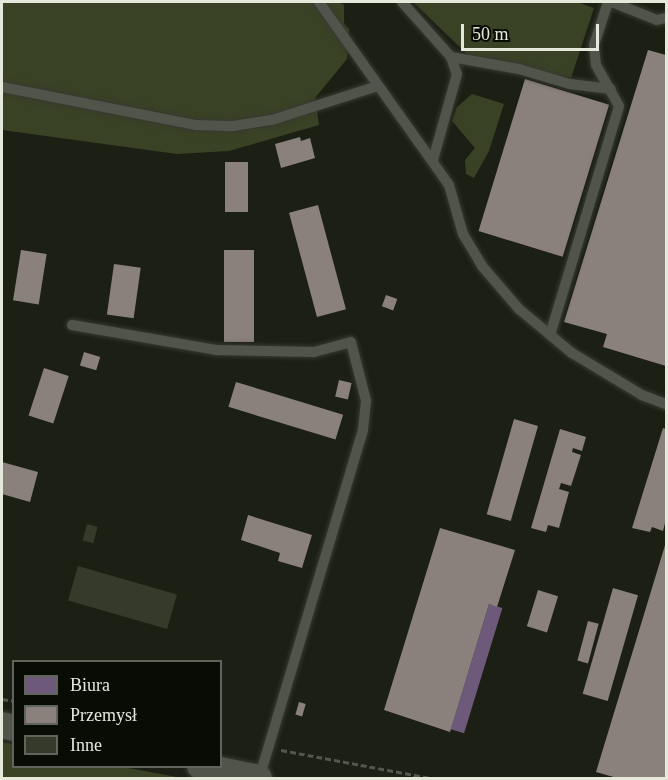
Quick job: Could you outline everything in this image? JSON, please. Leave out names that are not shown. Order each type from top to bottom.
[{"type":"street","points":[[211,769],[259,778]]},
{"type":"lane","points":[[319,2],[433,160],[449,185],[463,234],[482,266],[519,309],[572,353],[632,389],[666,404]]},
{"type":"lane","points":[[402,2],[451,57],[457,74],[433,160]]},
{"type":"lane","points":[[550,335],[619,106],[597,65],[594,45],[610,2],[657,20],[666,18]]},
{"type":"lane","points":[[451,57],[519,69],[570,84],[611,89]]},
{"type":"lane","points":[[2,87],[196,125],[233,126],[272,120],[378,86]]},
{"type":"lane","points":[[72,325],[216,350],[314,352],[351,342],[366,401],[363,430],[259,778]]},
{"type":"path","points":[[268,751],[291,751],[430,778]]},
{"type":"green space","points":[[2,2],[339,2],[344,5],[344,24],[349,29],[347,59],[315,98],[319,125],[229,151],[177,154],[2,130]]},
{"type":"green space","points":[[413,2],[577,2],[594,8],[571,78],[468,55]]},
{"type":"green space","points":[[472,94],[504,104],[489,151],[474,178],[466,174],[465,160],[475,148],[452,121],[457,107]]},
{"type":"green space","points":[[2,742],[12,744],[12,768],[128,768],[182,778],[2,778]]},
{"type":"building: Biura","points":[[489,604],[502,608],[464,733],[451,729]]},
{"type":"building: Przemysł","points":[[648,50],[666,55],[666,366],[603,347],[607,334],[564,322]]},
{"type":"building: Przemysł","points":[[525,79],[609,105],[563,257],[479,231]]},
{"type":"building: Przemysł","points":[[300,137],[301,141],[310,138],[315,158],[281,168],[275,144]]},
{"type":"building: Przemysł","points":[[225,162],[248,162],[248,212],[225,212]]},
{"type":"building: Przemysł","points":[[318,205],[346,309],[317,317],[289,213]]},
{"type":"building: Przemysł","points":[[21,250],[47,254],[39,304],[13,300]]},
{"type":"building: Przemysł","points":[[224,250],[254,250],[254,342],[224,342]]},
{"type":"building: Przemysł","points":[[114,264],[141,268],[134,318],[107,315]]},
{"type":"building: Przemysł","points":[[386,295],[397,299],[393,310],[382,306]]},
{"type":"building: Przemysł","points":[[84,352],[100,357],[96,370],[80,365]]},
{"type":"building: Przemysł","points":[[44,368],[69,376],[53,424],[29,416]]},
{"type":"building: Przemysł","points":[[339,380],[352,383],[348,399],[335,397]]},
{"type":"building: Przemysł","points":[[236,382],[343,415],[336,440],[228,407]]},
{"type":"building: Przemysł","points":[[514,419],[538,426],[511,521],[487,514]]},
{"type":"building: Przemysł","points":[[663,428],[666,429],[666,519],[663,531],[652,527],[650,532],[632,528]]},
{"type":"building: Przemysł","points":[[560,429],[586,437],[582,451],[573,448],[572,452],[581,455],[571,486],[561,483],[559,489],[569,492],[559,528],[548,525],[546,532],[531,528]]},
{"type":"building: Przemysł","points":[[2,462],[38,472],[30,502],[2,494]]},
{"type":"building: Przemysł","points":[[248,515],[312,535],[302,568],[278,561],[280,553],[241,540]]},
{"type":"building: Przemysł","points":[[440,528],[515,550],[497,607],[489,604],[450,732],[384,710]]},
{"type":"building: Przemysł","points":[[666,542],[666,778],[617,778],[596,772]]},
{"type":"building: Przemysł","points":[[613,588],[638,595],[608,701],[583,694]]},
{"type":"building: Przemysł","points":[[538,590],[558,596],[547,632],[527,626]]},
{"type":"building: Przemysł","points":[[588,621],[599,624],[588,663],[577,661]]},
{"type":"building: Przemysł","points":[[299,702],[306,704],[302,716],[295,714]]},
{"type":"building: Inne","points":[[87,524],[98,527],[93,543],[83,540]]},
{"type":"building: Inne","points":[[78,566],[177,594],[167,629],[68,601]]}]
